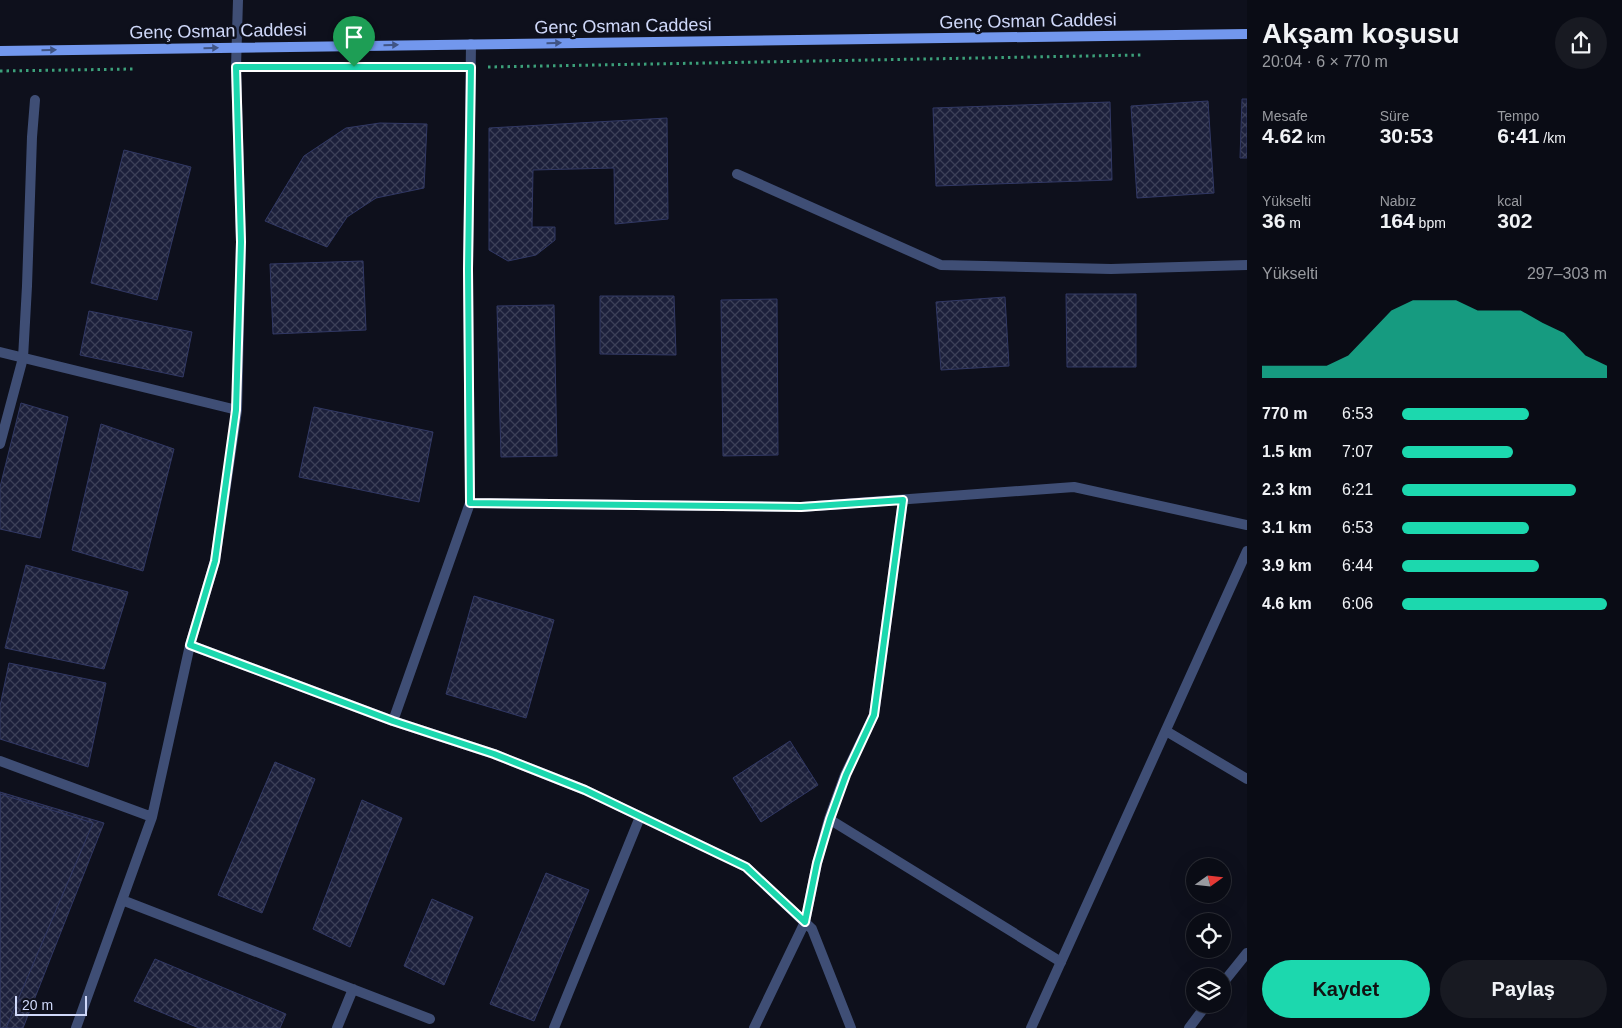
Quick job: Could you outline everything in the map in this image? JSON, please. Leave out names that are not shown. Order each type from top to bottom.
[{"type":"main road","name":"Genç Osman Caddesi","points":[[0,51],[1247,34]]},
{"type":"street","points":[[76,1028],[152,817],[190,645],[215,561],[236,410],[241,242],[236,67],[238,0]]},
{"type":"street","points":[[393,721],[470,503],[468,269],[471,44]]},
{"type":"street","points":[[0,444],[23,358],[35,100]]},
{"type":"street","points":[[737,174],[941,265],[1111,269],[1247,265]]},
{"type":"street","points":[[0,352],[236,410]]},
{"type":"street","points":[[470,503],[801,507],[1074,486],[1247,525]]},
{"type":"street","points":[[754,1028],[805,922],[817,863],[830,819],[846,775],[874,715],[903,500]]},
{"type":"street","points":[[1034,1027],[1061,962],[1166,731],[1243,570],[1247,551]]},
{"type":"street","points":[[190,645],[393,721],[494,754],[558,779],[746,867],[812,929],[851,1028]]},
{"type":"street","points":[[1166,731],[1247,779]]},
{"type":"street","points":[[0,762],[152,817]]},
{"type":"street","points":[[554,1028],[640,817]]},
{"type":"street","points":[[830,819],[1061,962]]},
{"type":"street","points":[[122,900],[430,1019]]},
{"type":"street","points":[[1231,973],[1247,953]]},
{"type":"street","points":[[337,1028],[353,989]]},
{"type":"street","points":[[1189,1028],[1201,1013]]},
{"type":"path","points":[[266,67],[471,67],[1148,55]]},
{"type":"path","points":[[0,71],[138,69]]},
{"type":"building","points":[[1242,99],[1247,99],[1247,158],[1240,158]]},
{"type":"building","points":[[1208,101],[1214,193],[1137,198],[1131,106]]},
{"type":"building","points":[[1110,102],[1112,180],[936,186],[933,108]]},
{"type":"building","points":[[667,118],[668,219],[615,224],[614,168],[533,170],[532,227],[555,227],[555,240],[536,255],[508,261],[489,250],[489,128]]},
{"type":"building","points":[[380,123],[427,124],[424,188],[376,198],[347,217],[327,247],[265,221],[304,156],[346,128]]},
{"type":"building","points":[[124,150],[191,167],[157,300],[91,283]]},
{"type":"building","points":[[363,261],[366,330],[273,334],[270,264]]},
{"type":"building","points":[[1066,294],[1136,294],[1136,367],[1067,367]]},
{"type":"building","points":[[600,296],[674,296],[676,355],[600,354]]},
{"type":"building","points":[[1005,297],[1009,366],[941,370],[936,302]]},
{"type":"building","points":[[777,299],[778,455],[723,456],[721,300]]},
{"type":"building","points":[[554,305],[557,456],[501,457],[497,306]]},
{"type":"building","points":[[89,311],[192,332],[183,377],[80,355]]},
{"type":"building","points":[[21,403],[68,417],[40,538],[0,529],[0,487]]},
{"type":"building","points":[[314,407],[433,432],[419,502],[299,477]]},
{"type":"building","points":[[101,424],[174,449],[143,571],[72,550]]},
{"type":"building","points":[[26,565],[128,592],[104,669],[5,648]]},
{"type":"building","points":[[474,596],[554,620],[526,718],[446,694]]},
{"type":"building","points":[[9,663],[106,683],[88,767],[0,739],[0,706]]},
{"type":"building","points":[[790,741],[818,785],[761,822],[733,778]]},
{"type":"building","points":[[275,762],[315,779],[262,913],[218,895]]},
{"type":"building","points":[[0,792],[104,823],[23,1028],[0,1028]]},
{"type":"building","points":[[0,794],[93,823],[6,1028],[0,1028]]},
{"type":"building","points":[[362,800],[402,818],[350,947],[313,929]]},
{"type":"building","points":[[546,873],[589,890],[534,1021],[490,1004]]},
{"type":"building","points":[[432,899],[473,917],[444,985],[404,966]]},
{"type":"building","points":[[155,959],[286,1014],[280,1028],[199,1028],[134,1001]]},
{"type":"route","points":[[236,67],[354,67],[471,67],[468,269],[470,503],[801,507],[903,500],[874,715],[846,775],[830,819],[817,863],[805,922],[746,867],[585,790],[494,754],[393,721],[190,645],[215,561],[236,410],[241,242],[236,67]]}]
